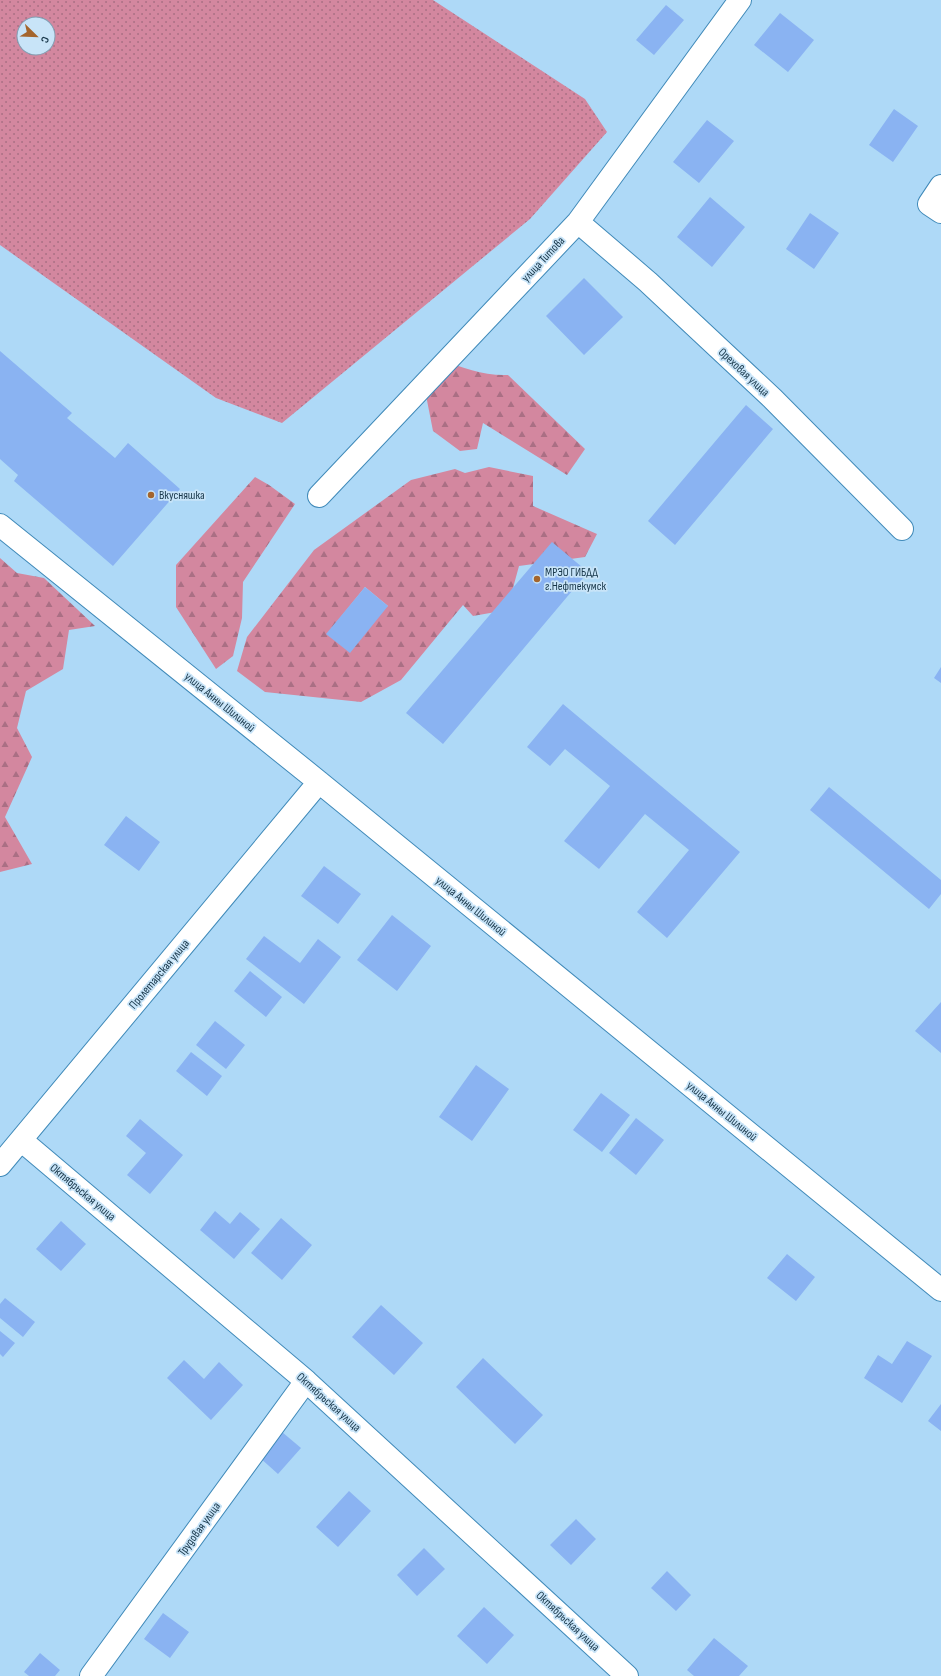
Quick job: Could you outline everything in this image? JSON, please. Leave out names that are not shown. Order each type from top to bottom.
[{"type":"street","name":"улица Титова","points":[[319,496],[578,222],[740,0]]},
{"type":"street","points":[[935,208],[941,186]]},
{"type":"street","name":"Ореховая улица","points":[[578,222],[648,282],[772,398],[902,529]]},
{"type":"street","name":"улица Анны Шилиной","points":[[0,525],[319,782],[941,1290]]},
{"type":"street","name":"Пролетарская улица","points":[[0,1165],[319,782]]},
{"type":"street","name":"Октябрьская улица","points":[[21,1140],[306,1382],[627,1676]]},
{"type":"street","name":"Трудовая улица","points":[[91,1676],[306,1382]]},
{"type":"green space","points":[[0,0],[433,0],[585,99],[607,132],[530,219],[282,423],[216,398],[0,245]]},
{"type":"green space","points":[[442,360],[482,373],[508,375],[585,449],[567,475],[483,423],[477,449],[460,451],[433,431],[422,375]]},
{"type":"green space","points":[[489,467],[533,476],[533,506],[597,534],[585,557],[519,566],[507,610],[473,616],[463,605],[401,680],[361,702],[265,692],[237,671],[247,637],[314,550],[411,480],[455,469],[465,473]],"holes":[[[365,587],[388,606],[327,634]]]},
{"type":"green space","points":[[255,477],[269,485],[295,504],[243,582],[242,618],[233,656],[216,669],[176,607],[176,565]]},
{"type":"green space","points":[[0,558],[17,573],[44,578],[95,626],[69,630],[63,669],[26,691],[17,728],[32,757],[5,817],[32,864],[0,872]]},
{"type":"building","points":[[666,5],[684,20],[654,55],[636,40]]},
{"type":"building","points":[[780,13],[814,40],[788,72],[754,45]]},
{"type":"building","points":[[894,109],[918,126],[893,162],[869,145]]},
{"type":"building","points":[[707,120],[734,141],[699,183],[673,162]]},
{"type":"building","points":[[710,197],[745,227],[712,267],[677,237]]},
{"type":"building","points":[[810,213],[839,233],[814,269],[786,249]]},
{"type":"building","points":[[584,278],[623,317],[584,355],[546,316]]},
{"type":"building","points":[[0,351],[72,413],[67,418],[115,458],[128,443],[180,489],[113,566],[14,481],[18,475],[0,459]]},
{"type":"building","points":[[746,405],[773,429],[675,545],[648,521]]},
{"type":"building","points":[[552,542],[588,572],[443,744],[406,713]]},
{"type":"building","points":[[365,587],[388,606],[350,653],[326,634]]},
{"type":"building","points":[[941,667],[941,683],[934,678]]},
{"type":"building","points":[[563,704],[740,852],[667,938],[637,912],[689,850],[645,814],[599,869],[564,841],[610,786],[565,749],[550,766],[527,747]]},
{"type":"building","points":[[829,787],[941,880],[941,894],[929,909],[810,810]]},
{"type":"building","points":[[126,816],[160,842],[139,871],[104,845]]},
{"type":"building","points":[[324,866],[361,894],[338,924],[301,896]]},
{"type":"building","points":[[392,915],[431,946],[397,991],[357,960]]},
{"type":"building","points":[[264,936],[300,963],[318,939],[341,957],[304,1004],[246,959]]},
{"type":"building","points":[[250,971],[282,997],[266,1017],[234,991]]},
{"type":"building","points":[[941,1002],[941,1053],[915,1031]]},
{"type":"building","points":[[215,1021],[245,1045],[226,1069],[196,1045]]},
{"type":"building","points":[[191,1052],[222,1076],[207,1096],[176,1071]]},
{"type":"building","points":[[476,1065],[509,1089],[472,1141],[439,1117]]},
{"type":"building","points":[[601,1093],[630,1115],[602,1152],[573,1130]]},
{"type":"building","points":[[636,1118],[664,1140],[636,1175],[609,1153]]},
{"type":"building","points":[[140,1119],[183,1155],[150,1194],[127,1175],[146,1153],[126,1136]]},
{"type":"building","points":[[215,1211],[230,1224],[240,1212],[260,1229],[234,1259],[200,1230]]},
{"type":"building","points":[[281,1218],[312,1245],[282,1280],[251,1253]]},
{"type":"building","points":[[61,1221],[86,1244],[61,1271],[36,1249]]},
{"type":"building","points":[[787,1254],[815,1277],[796,1301],[767,1278]]},
{"type":"building","points":[[5,1298],[35,1322],[23,1337],[0,1318],[0,1304]]},
{"type":"building","points":[[381,1305],[423,1343],[394,1375],[352,1337]]},
{"type":"building","points":[[0,1331],[15,1343],[3,1357],[0,1354]]},
{"type":"building","points":[[907,1341],[932,1356],[902,1403],[864,1378],[878,1355],[892,1364]]},
{"type":"building","points":[[483,1358],[543,1415],[515,1444],[456,1387]]},
{"type":"building","points":[[184,1360],[204,1379],[219,1362],[243,1385],[211,1420],[167,1378]]},
{"type":"building","points":[[941,1404],[941,1431],[928,1421]]},
{"type":"building","points":[[282,1432],[301,1448],[278,1474],[259,1457]]},
{"type":"building","points":[[349,1491],[371,1511],[338,1547],[316,1527]]},
{"type":"building","points":[[576,1519],[596,1539],[571,1565],[550,1545]]},
{"type":"building","points":[[424,1548],[445,1569],[417,1596],[397,1575]]},
{"type":"building","points":[[667,1571],[691,1595],[676,1611],[651,1588]]},
{"type":"building","points":[[484,1607],[514,1635],[487,1664],[457,1636]]},
{"type":"building","points":[[163,1613],[189,1632],[170,1658],[144,1639]]},
{"type":"building","points":[[714,1638],[748,1666],[739,1676],[694,1676],[687,1670]]},
{"type":"building","points":[[40,1653],[60,1670],[55,1676],[29,1676],[24,1672]]},
{"type":"place","name":"Вкусняшка","points":[[151,495]]},
{"type":"place","name":"МРЭО ГИБДД г.Нефтекумск","points":[[537,579]]}]
